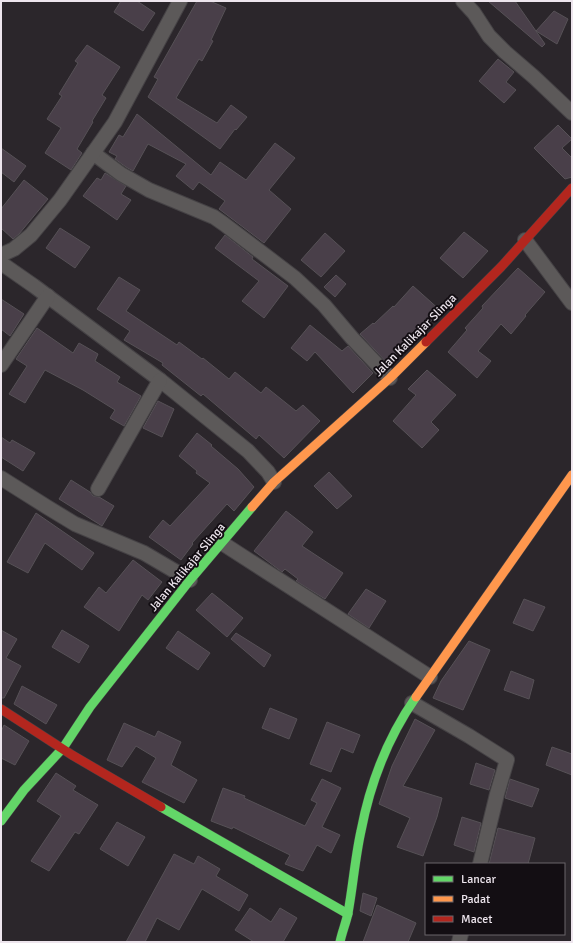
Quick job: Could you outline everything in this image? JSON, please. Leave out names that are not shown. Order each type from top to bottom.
[{"type":"street","points":[[1,255],[14,249],[31,235],[60,200],[115,122],[180,1]]},
{"type":"street","points":[[463,1],[474,13],[489,36],[572,113]]},
{"type":"street","points":[[93,153],[121,174],[149,190],[208,215],[224,224],[295,278],[324,305],[352,338],[390,378]]},
{"type":"street","name":"Jalan Kalikajar Slinga","points":[[1,821],[24,790],[63,748],[90,707],[190,580],[274,482],[390,378],[501,267],[572,188]]},
{"type":"street","points":[[525,240],[572,303]]},
{"type":"street","points":[[1,263],[48,296],[160,380],[248,450],[268,472],[274,482]]},
{"type":"street","points":[[1,365],[48,296]]},
{"type":"street","points":[[98,489],[160,380]]},
{"type":"street","points":[[340,942],[344,913],[363,821],[380,761],[394,733],[430,677],[572,475]]},
{"type":"street","points":[[1,478],[75,524],[144,553],[190,580]]},
{"type":"street","points":[[222,543],[430,677]]},
{"type":"street","points":[[412,704],[469,736],[507,760],[480,863]]},
{"type":"street","points":[[1,709],[114,780],[344,913]]},
{"type":"building","points":[[121,1],[137,1],[155,13],[143,31],[114,12]]},
{"type":"building","points":[[197,1],[210,1],[226,8],[211,40],[213,41],[202,61],[199,59],[176,98],[217,123],[231,105],[247,117],[236,130],[235,129],[220,149],[148,97],[158,79],[154,77]]},
{"type":"building","points":[[488,1],[515,1],[545,44],[542,47]]},
{"type":"building","points":[[554,11],[568,19],[557,44],[536,31]]},
{"type":"building","points":[[87,45],[120,67],[102,95],[106,98],[77,149],[82,153],[71,170],[45,153],[61,128],[47,119],[62,96],[59,94],[78,63],[75,61]]},
{"type":"building","points":[[498,59],[514,72],[506,82],[516,90],[504,103],[479,81]]},
{"type":"building","points":[[137,114],[211,175],[220,162],[246,180],[275,143],[295,158],[269,190],[291,209],[264,243],[219,209],[225,201],[199,182],[193,190],[176,176],[186,164],[148,144],[133,171],[115,159],[117,156],[109,152],[119,135],[123,137]]},
{"type":"building","points":[[558,125],[572,139],[562,148],[572,158],[572,177],[565,179],[534,148]]},
{"type":"building","points":[[1,148],[26,166],[14,182],[1,172]]},
{"type":"building","points":[[105,173],[126,186],[121,194],[131,200],[117,220],[83,196],[97,178],[101,180]]},
{"type":"building","points":[[24,180],[48,199],[19,234],[13,239],[1,228],[1,209]]},
{"type":"building","points":[[60,228],[90,247],[75,268],[46,248]]},
{"type":"building","points":[[464,232],[488,251],[463,278],[440,258]]},
{"type":"building","points":[[325,233],[345,251],[321,277],[301,260]]},
{"type":"building","points":[[225,235],[253,257],[252,259],[288,286],[264,318],[242,301],[259,281],[215,248]]},
{"type":"building","points":[[518,268],[545,292],[511,334],[501,324],[478,351],[491,361],[477,378],[448,352],[467,330],[465,328],[483,308],[482,306]]},
{"type":"building","points":[[336,275],[346,284],[335,297],[324,287]]},
{"type":"building","points":[[119,277],[140,290],[126,311],[177,345],[179,342],[202,359],[203,358],[229,379],[235,372],[261,393],[266,387],[296,411],[303,405],[320,421],[284,458],[259,435],[256,439],[203,394],[201,396],[162,365],[163,363],[124,340],[130,331],[97,309]]},
{"type":"building","points":[[413,286],[441,311],[388,364],[360,334],[373,323],[374,324],[393,306],[394,307]]},
{"type":"building","points":[[1,299],[24,314],[10,336],[1,329]]},
{"type":"building","points":[[310,325],[342,351],[348,346],[373,373],[353,393],[315,352],[307,361],[291,348]]},
{"type":"building","points":[[37,328],[73,353],[79,343],[98,354],[95,361],[120,377],[117,382],[141,396],[124,426],[110,418],[115,410],[83,390],[45,370],[25,403],[9,394],[27,366],[16,359]]},
{"type":"building","points":[[427,370],[456,395],[431,422],[439,430],[422,448],[393,421],[416,395],[408,389]]},
{"type":"building","points":[[158,401],[174,409],[162,437],[143,428]]},
{"type":"building","points":[[197,433],[238,469],[254,487],[234,511],[227,504],[192,543],[193,544],[181,560],[149,537],[163,520],[170,526],[210,483],[196,473],[197,471],[179,456]]},
{"type":"building","points":[[1,437],[10,443],[12,440],[35,453],[23,471],[1,457]]},
{"type":"building","points":[[329,472],[352,496],[337,509],[314,486]]},
{"type":"building","points":[[71,480],[90,492],[93,496],[99,497],[114,506],[102,526],[59,499]]},
{"type":"building","points":[[286,511],[313,532],[302,546],[343,573],[325,599],[296,581],[298,579],[285,569],[282,572],[254,551]]},
{"type":"building","points":[[36,513],[94,553],[82,570],[45,543],[28,573],[7,562]]},
{"type":"building","points":[[133,560],[162,582],[148,600],[142,595],[119,631],[84,607],[99,587],[106,593]]},
{"type":"building","points":[[366,589],[386,601],[369,628],[348,614]]},
{"type":"building","points":[[212,593],[243,618],[227,637],[196,610]]},
{"type":"building","points":[[524,599],[545,607],[533,631],[513,623]]},
{"type":"building","points":[[1,630],[17,639],[6,658],[21,666],[4,698],[1,698]]},
{"type":"building","points":[[62,630],[89,646],[79,663],[52,647]]},
{"type":"building","points":[[178,631],[210,653],[198,670],[166,648]]},
{"type":"building","points":[[236,633],[271,655],[264,667],[231,639]]},
{"type":"building","points":[[469,641],[490,650],[463,710],[433,698],[441,681]]},
{"type":"building","points":[[511,671],[534,680],[529,699],[504,690]]},
{"type":"building","points":[[22,686],[57,705],[46,724],[14,704]]},
{"type":"building","points":[[270,708],[297,719],[289,739],[262,728]]},
{"type":"building","points":[[415,719],[435,730],[403,786],[442,798],[423,856],[397,847],[410,818],[379,804],[392,766]]},
{"type":"building","points":[[327,722],[360,735],[353,753],[341,748],[331,772],[310,764]]},
{"type":"building","points":[[124,723],[155,737],[158,731],[181,742],[171,765],[197,780],[184,803],[142,782],[156,758],[136,746],[122,767],[107,760]]},
{"type":"building","points":[[4,725],[29,741],[15,765],[1,758],[1,732]]},
{"type":"building","points":[[552,747],[572,754],[572,775],[546,765]]},
{"type":"building","points":[[476,763],[495,770],[489,790],[470,784]]},
{"type":"building","points":[[56,773],[76,786],[73,790],[98,805],[79,834],[75,832],[49,871],[31,861],[61,816],[37,801]]},
{"type":"building","points":[[322,779],[341,788],[322,827],[340,835],[331,853],[317,845],[303,871],[285,864],[290,855],[233,827],[232,829],[211,821],[223,788],[245,796],[244,798],[305,826],[317,803],[311,800]]},
{"type":"building","points":[[510,779],[539,789],[532,807],[505,798]]},
{"type":"building","points":[[462,817],[481,823],[474,852],[454,845]]},
{"type":"building","points":[[117,822],[145,837],[128,866],[100,849]]},
{"type":"building","points":[[498,828],[535,838],[528,863],[489,863]]},
{"type":"building","points":[[174,854],[194,864],[198,856],[220,869],[216,876],[248,895],[239,911],[202,889],[179,930],[157,918],[145,942],[126,942]]},
{"type":"building","points":[[363,893],[377,898],[371,916],[360,911]]},
{"type":"building","points":[[377,905],[416,923],[408,942],[363,942]]},
{"type":"building","points":[[250,908],[271,922],[280,908],[297,918],[283,942],[254,942],[235,930]]},
{"type":"traffic: fast","points":[[1,821],[24,790],[63,748],[90,707],[190,580],[252,507]]},
{"type":"traffic: fast","points":[[340,942],[348,913],[359,841],[369,796],[381,761],[397,728],[416,697]]},
{"type":"traffic: fast","points":[[161,807],[348,914]]},
{"type":"traffic: slow","points":[[252,507],[274,482],[390,378],[426,342]]},
{"type":"traffic: slow","points":[[416,697],[572,475]]},
{"type":"traffic: jam","points":[[426,342],[501,267],[572,188]]},
{"type":"traffic: jam","points":[[1,709],[72,755],[161,807]]}]
